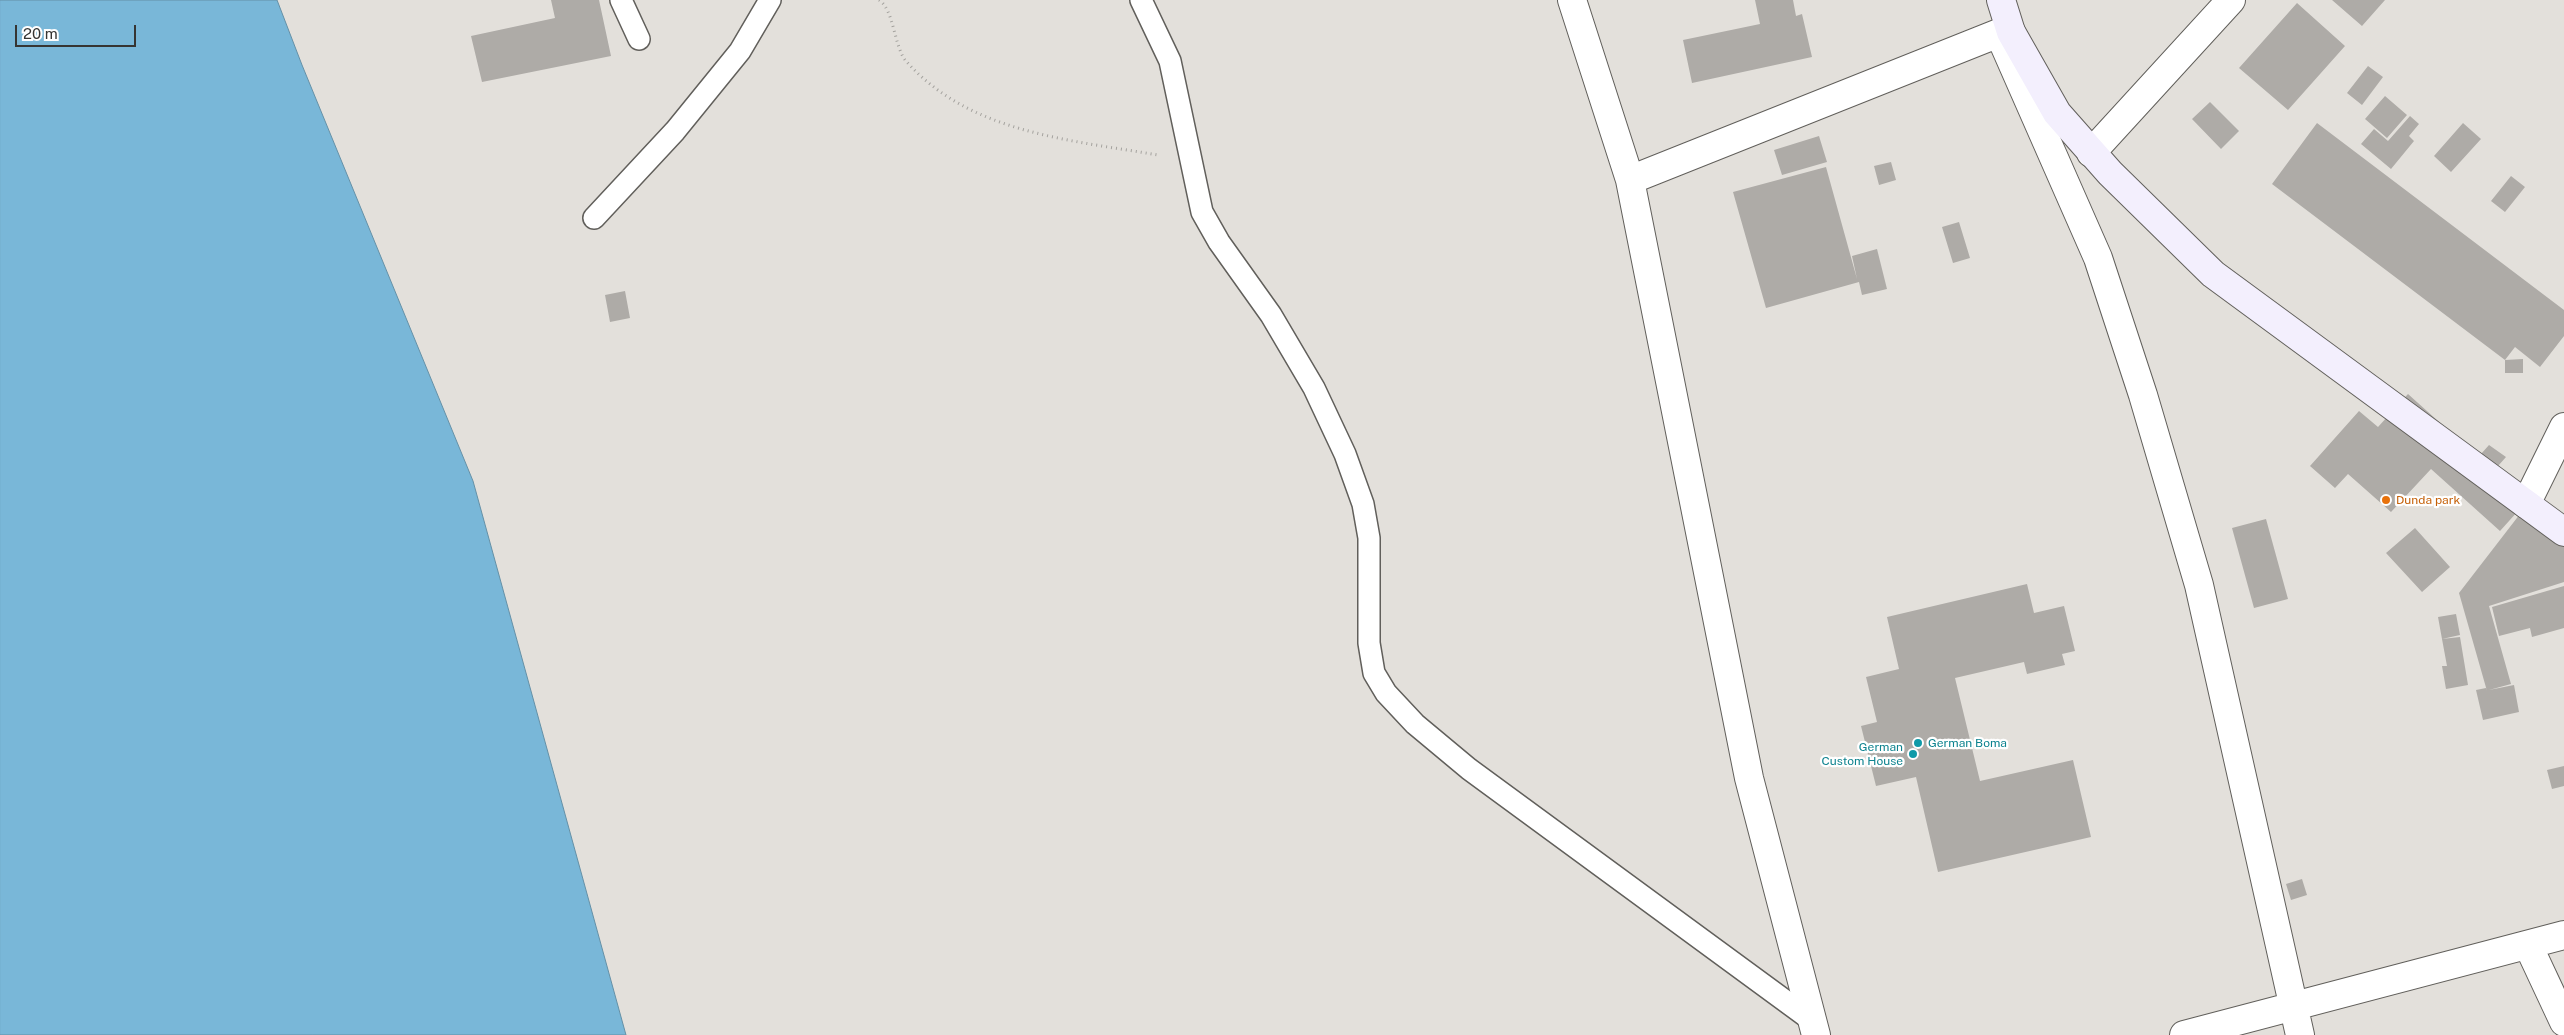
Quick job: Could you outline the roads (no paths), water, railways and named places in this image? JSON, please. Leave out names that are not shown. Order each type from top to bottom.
[{"type":"main road","points":[[2001,0],[2005,33],[2057,113],[2092,153],[2214,274],[2564,532]]},
{"type":"street","points":[[1572,0],[1630,180],[1749,778],[1815,1028]]},
{"type":"street","points":[[2092,153],[2231,0]]},
{"type":"street","points":[[1630,180],[2005,33],[2098,258],[2143,395],[2199,585],[2300,1035]]},
{"type":"street","points":[[2526,504],[2564,427]]},
{"type":"street","points":[[2184,1035],[2564,935]]},
{"type":"street","points":[[2528,945],[2564,1022]]},
{"type":"lane","points":[[621,0],[639,39]]},
{"type":"lane","points":[[594,218],[681,124],[740,51],[770,0]]},
{"type":"lane","points":[[1142,0],[1170,61],[1202,212],[1218,242],[1271,315],[1314,388],[1345,454],[1364,504],[1369,538],[1369,643],[1374,673],[1386,693],[1415,724],[1470,769],[1815,1028]]},
{"type":"water","points":[[0,0],[277,0],[473,481],[626,1035],[0,1035]]},
{"type":"place","name":"Dunda park","points":[[2386,500]]},
{"type":"place","name":"German Boma","points":[[1918,743]]},
{"type":"place","name":"German Custom House","points":[[1913,754]]}]
